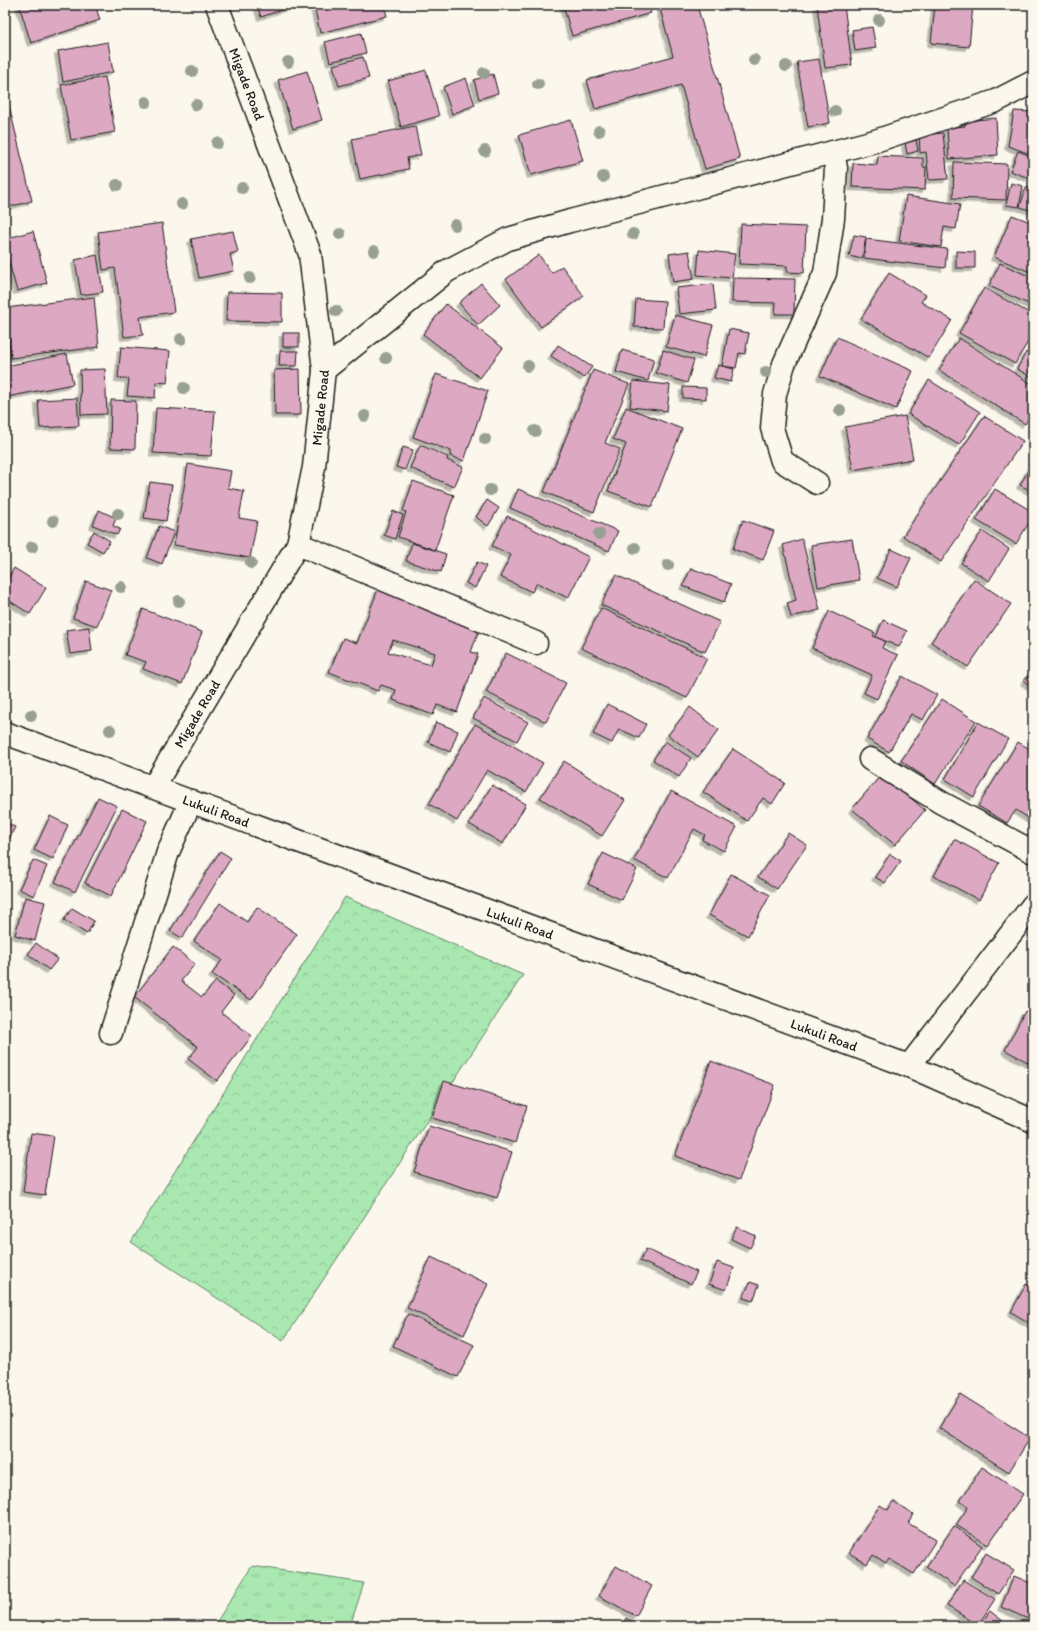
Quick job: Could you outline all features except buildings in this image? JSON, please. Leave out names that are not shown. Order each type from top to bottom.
[{"type":"street","name":"Migade Road","points":[[154,786],[298,544],[314,467],[324,370],[310,254],[217,5]]},
{"type":"street","points":[[324,370],[447,271],[508,239],[570,220],[875,141],[996,100],[1033,82]]},
{"type":"street","points":[[817,483],[782,461],[772,428],[775,394],[784,364],[825,273],[833,218],[836,168],[833,152]]},
{"type":"street","points":[[298,544],[536,643]]},
{"type":"street","name":"Lukuli Road","points":[[5,733],[154,786],[909,1066],[1033,1121]]},
{"type":"street","points":[[870,759],[942,803],[1033,852]]},
{"type":"street","points":[[112,1033],[168,852],[191,801]]},
{"type":"street","points":[[909,1066],[1033,905]]},
{"type":"green space","points":[[345,897],[523,975],[283,1341],[131,1242]]},
{"type":"green space","points":[[252,1566],[364,1583],[350,1626],[214,1626]]}]
